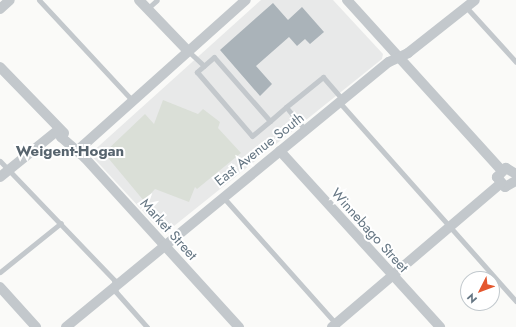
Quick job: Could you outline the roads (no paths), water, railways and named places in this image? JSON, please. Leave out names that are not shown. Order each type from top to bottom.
[{"type":"street","points":[[0,9],[10,0]]},
{"type":"street","points":[[139,0],[187,50]]},
{"type":"street","points":[[78,150],[187,50],[246,0]]},
{"type":"street","points":[[348,0],[501,170],[515,178],[505,187],[500,184],[498,177],[501,170]]},
{"type":"street","name":"East Avenue South","points":[[66,327],[166,245],[222,196],[305,130],[475,0]]},
{"type":"street","name":"Market Street","points":[[0,67],[58,130],[68,145],[78,150],[239,327]]},
{"type":"street","points":[[0,177],[58,130]]},
{"type":"street","name":"Winnebago Street","points":[[280,151],[440,327]]},
{"type":"street","points":[[336,326],[500,184]]},
{"type":"street","points":[[0,287],[36,327]]},
{"type":"lane","points":[[39,0],[132,100]]},
{"type":"lane","points":[[148,9],[157,0]]},
{"type":"lane","points":[[466,7],[516,62]]},
{"type":"lane","points":[[187,50],[204,66]]},
{"type":"lane","points":[[270,121],[214,57],[197,72],[252,136],[286,108],[322,77],[450,228],[516,301]]},
{"type":"lane","points":[[286,108],[305,130]]},
{"type":"lane","points":[[0,161],[10,169],[114,280],[116,292],[147,327]]},
{"type":"lane","points":[[222,196],[336,326]]},
{"type":"lane","points":[[0,272],[61,223]]},
{"type":"district","name":"Weigent-Hogan","points":[[70,152]]}]
